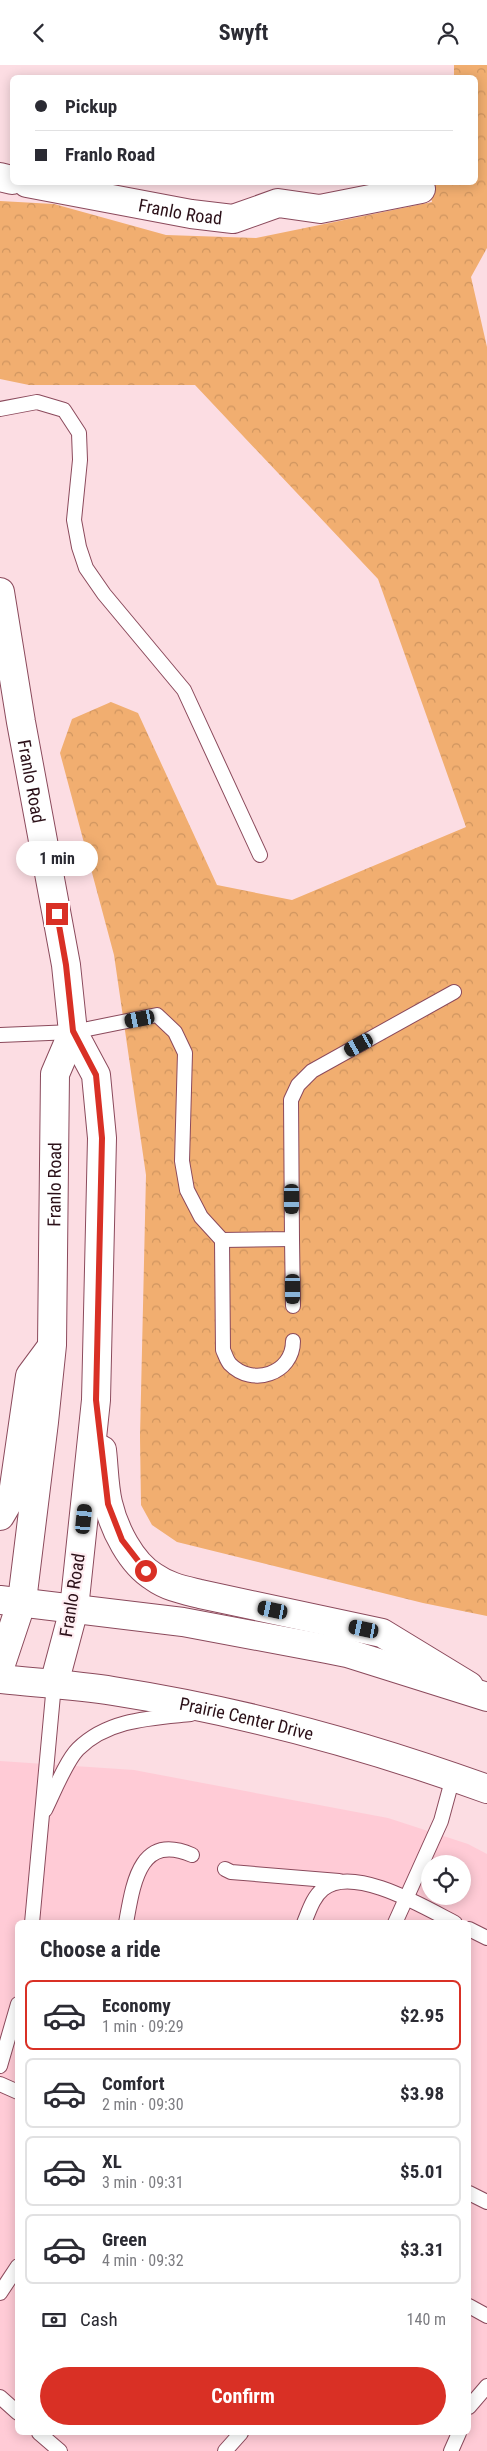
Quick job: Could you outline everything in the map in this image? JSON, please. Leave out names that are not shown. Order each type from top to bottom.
[{"type":"street","name":"Franlo Road","points":[[38,185],[191,214],[233,219],[278,203],[320,209],[422,189]]},
{"type":"street","name":"Franlo Road","points":[[0,593],[21,722],[66,965],[73,1031],[96,1075],[102,1138],[96,1400],[74,1609],[54,1684]]},
{"type":"street","name":"Franlo Road","points":[[0,1667],[52,1345],[55,1073],[73,1031]]},
{"type":"street","points":[[0,1515],[13,1494],[30,1375],[52,1345]]},
{"type":"street","points":[[96,1400],[108,1504],[122,1540],[141,1566],[153,1577],[173,1587],[200,1594],[382,1633],[487,1697]]},
{"type":"street","points":[[11,1600],[183,1622],[348,1653],[487,1697]]},
{"type":"street","name":"Prairie Center Drive","points":[[0,1679],[111,1691],[222,1711],[333,1739],[487,1789]]},
{"type":"lane","points":[[0,409],[36,402],[64,410],[79,433],[80,460],[74,520],[79,547],[86,568],[104,594],[184,690],[260,855]]},
{"type":"lane","points":[[293,1305],[291,1100],[298,1085],[312,1071],[454,992]]},
{"type":"lane","points":[[0,1035],[73,1031],[157,1015],[174,1032],[185,1053],[182,1161],[187,1190],[201,1217],[222,1240],[223,1350],[230,1364],[243,1372],[260,1375],[277,1372],[288,1362],[293,1352],[293,1341]]},
{"type":"lane","points":[[222,1240],[292,1239]]},
{"type":"lane","points":[[32,1920],[54,1684]]},
{"type":"lane","points":[[42,1818],[77,1749],[102,1732],[133,1720],[222,1711]]},
{"type":"lane","points":[[396,1920],[441,1821],[452,1777]]},
{"type":"lane","points":[[127,1920],[133,1882],[139,1868],[150,1856],[164,1850],[180,1849],[192,1855]]},
{"type":"lane","points":[[225,1869],[231,1872],[371,1885],[407,1898],[450,1920]]},
{"type":"lane","points":[[305,1920],[313,1901],[322,1890],[339,1881]]},
{"type":"lane","points":[[471,1930],[487,1938]]},
{"type":"lane","points":[[0,2066],[15,2014]]},
{"type":"lane","points":[[0,2084],[15,2091]]},
{"type":"lane","points":[[471,2194],[487,2201]]},
{"type":"lane","points":[[0,2293],[15,2270]]},
{"type":"lane","points":[[471,2307],[487,2316]]},
{"type":"lane","points":[[471,2405],[487,2387]]},
{"type":"lane","points":[[0,2397],[15,2410]]},
{"type":"lane","points":[[41,2435],[60,2451]]},
{"type":"lane","points":[[226,2451],[239,2435]]},
{"type":"lane","points":[[452,2451],[458,2435]]},
{"type":"shaded area","points":[[0,1761],[134,1770],[388,1818],[468,1844],[487,1854],[487,2451],[0,2451]]},
{"type":"green space","points":[[454,65],[487,65],[487,248],[471,277],[487,347],[487,1616],[423,1603],[177,1542],[152,1525],[141,1505],[140,1437],[146,1175],[114,955],[60,753],[72,719],[111,702],[138,713],[217,885],[292,900],[466,827],[378,579],[195,385],[29,385],[0,379],[0,201],[54,204],[166,235],[256,238],[432,202],[428,185],[478,185],[478,75],[454,75]]},
{"type":"route","points":[[57,914],[66,965],[73,1031],[96,1075],[102,1138],[96,1400],[108,1504],[122,1540],[146,1571]]}]
